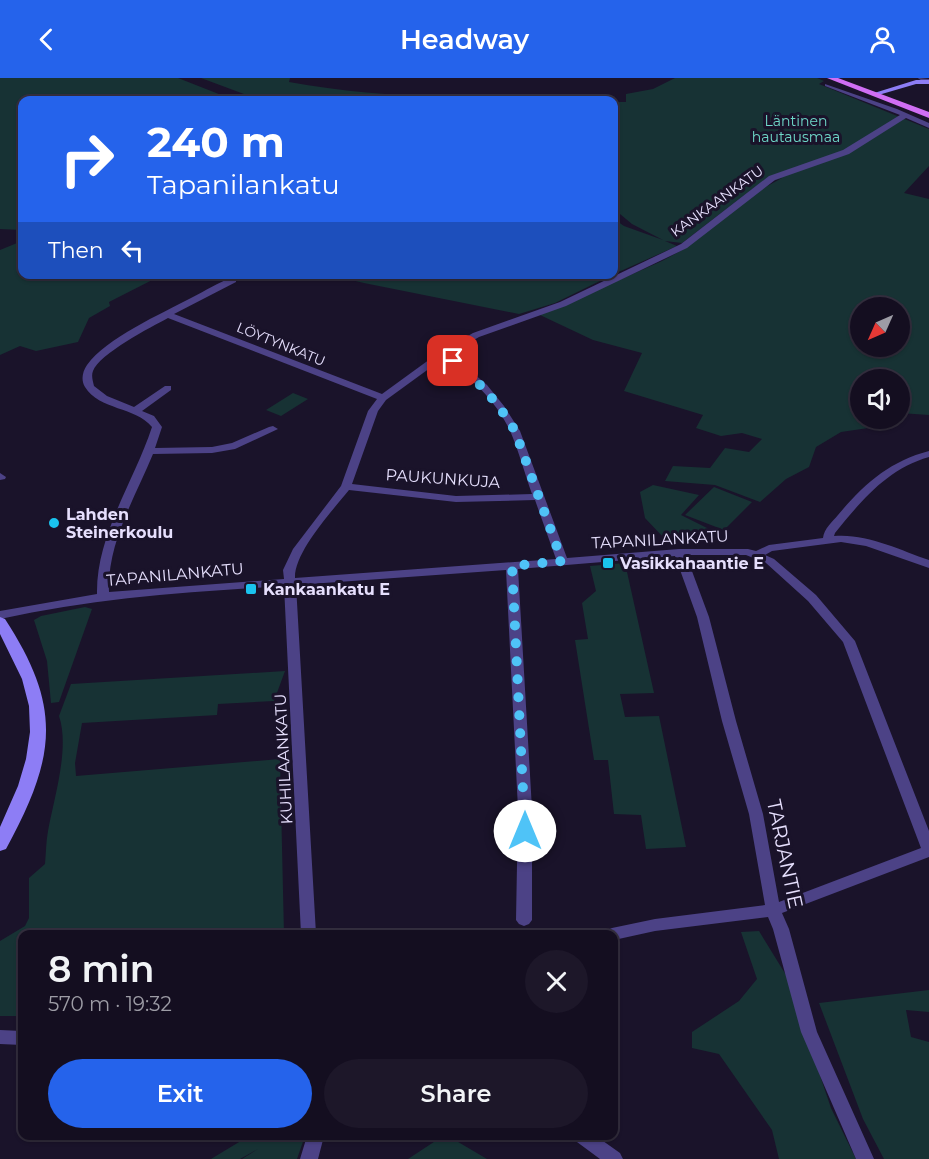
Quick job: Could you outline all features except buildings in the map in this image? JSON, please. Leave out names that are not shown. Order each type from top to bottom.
[{"type":"main road","points":[[847,78],[929,115]]},
{"type":"main road","points":[[829,81],[883,94],[929,109]]},
{"type":"main road","points":[[883,94],[929,82]]},
{"type":"main road","points":[[0,622],[19,650],[29,673],[40,730],[34,763],[5,825],[0,844]]},
{"type":"street","points":[[921,78],[929,82]]},
{"type":"street","points":[[829,81],[929,126]]},
{"type":"street","name":"KANKAANKATU","points":[[618,278],[684,246],[772,178],[846,152],[905,115]]},
{"type":"street","name":"KANKAANKATU","points":[[289,582],[292,560],[346,486],[373,411],[383,398],[440,356],[476,335],[563,304],[615,279]]},
{"type":"street","points":[[103,597],[102,573],[108,549],[151,451],[157,427],[150,417],[104,398],[90,387],[87,372],[92,363],[105,351],[232,280]]},
{"type":"street","name":"LÖYTYNKATU","points":[[169,315],[383,398]]},
{"type":"street","points":[[440,356],[464,370],[486,391],[515,431],[562,561]]},
{"type":"street","points":[[136,410],[168,388]]},
{"type":"street","points":[[151,451],[212,450],[235,446],[273,429]]},
{"type":"street","points":[[828,541],[829,533],[864,490],[887,470],[929,454]]},
{"type":"street","name":"PAUKUNKUJA","points":[[346,486],[438,498],[482,500],[539,497]]},
{"type":"street","points":[[757,555],[769,548],[841,539],[868,543],[929,564]]},
{"type":"street","name":"TAPANILANKATU","points":[[0,615],[103,597],[289,582],[679,552],[729,550],[757,555],[770,561],[812,598],[849,641],[929,850]]},
{"type":"street","name":"TARJANTIE","points":[[679,552],[703,617],[729,721],[756,814],[773,910],[781,929],[809,1032],[866,1159]]},
{"type":"street","points":[[512,566],[525,809],[524,920]]},
{"type":"street","name":"KUHILAANKATU","points":[[289,582],[309,930]]},
{"type":"street","points":[[618,933],[676,922],[773,910],[929,850]]},
{"type":"street","points":[[0,1037],[18,1038]]},
{"type":"street","points":[[309,1159],[315,1140]]},
{"type":"street","points":[[588,1140],[614,1159]]},
{"type":"green space","points":[[0,78],[178,78],[224,96],[18,96],[18,230],[0,229]]},
{"type":"green space","points":[[201,78],[290,78],[289,82],[331,89],[394,95],[437,96],[249,96]]},
{"type":"green space","name":"Läntinen hautausmaa","points":[[675,78],[817,78],[824,81],[819,84],[929,129],[929,166],[904,193],[929,199],[929,415],[910,414],[910,369],[850,369],[850,429],[861,429],[841,432],[816,447],[809,467],[786,479],[760,502],[715,485],[665,481],[673,466],[710,468],[725,448],[749,452],[762,439],[742,433],[721,436],[696,428],[703,415],[624,391],[642,353],[593,340],[540,315],[684,249],[762,189],[782,178],[755,187],[682,243],[665,241],[677,246],[618,272],[618,222],[663,240],[632,224],[618,212],[618,102],[626,102],[626,94],[653,89]]},
{"type":"green space","points":[[18,243],[18,279],[154,279],[109,302],[110,306],[89,318],[78,342],[36,351],[20,346],[0,355],[0,250]]},
{"type":"green space","points":[[347,279],[604,279],[555,303],[519,314]]},
{"type":"green space","points":[[293,393],[308,399],[281,416],[266,410]]},
{"type":"green space","points":[[653,485],[699,495],[681,515],[719,534],[663,537],[645,518],[640,492]]},
{"type":"green space","points":[[714,487],[752,502],[724,530],[685,515]]},
{"type":"green space","points":[[625,563],[654,693],[620,694],[625,717],[659,716],[686,847],[646,849],[641,815],[614,814],[608,760],[594,760],[575,640],[588,639],[582,603],[596,591],[590,566]]},
{"type":"green space","points":[[85,607],[92,609],[59,702],[51,703],[47,661],[34,620],[41,616]]},
{"type":"green space","points":[[285,671],[274,701],[218,704],[217,715],[82,723],[75,763],[76,776],[280,759],[284,930],[18,930],[25,926],[29,918],[29,878],[45,864],[47,835],[62,758],[62,729],[59,716],[71,684]]},
{"type":"green space","points":[[18,930],[18,1016],[0,1016],[0,941]]},
{"type":"green space","points":[[759,931],[786,975],[831,1108],[856,1159],[779,1159],[772,1130],[719,1054],[692,1048],[692,1032],[739,1001],[757,979],[741,932]]},
{"type":"green space","points":[[929,990],[929,1012],[906,1010],[911,1037],[929,1042],[929,1159],[884,1159],[863,1119],[819,1003]]},
{"type":"green space","points":[[242,1140],[304,1140],[297,1159],[242,1159],[258,1149],[240,1159],[211,1159]]},
{"type":"green space","points":[[437,1140],[455,1140],[487,1159],[408,1159]]},
{"type":"place","name":"Lahden Steinerkoulu","points":[[54,523]]},
{"type":"place","name":"Vasikkahaantie E","points":[[608,563]]},
{"type":"place","name":"Kankaankatu E","points":[[251,589]]},
{"type":"route","points":[[453,361],[486,391],[515,431],[562,561],[512,566],[525,831]]}]
